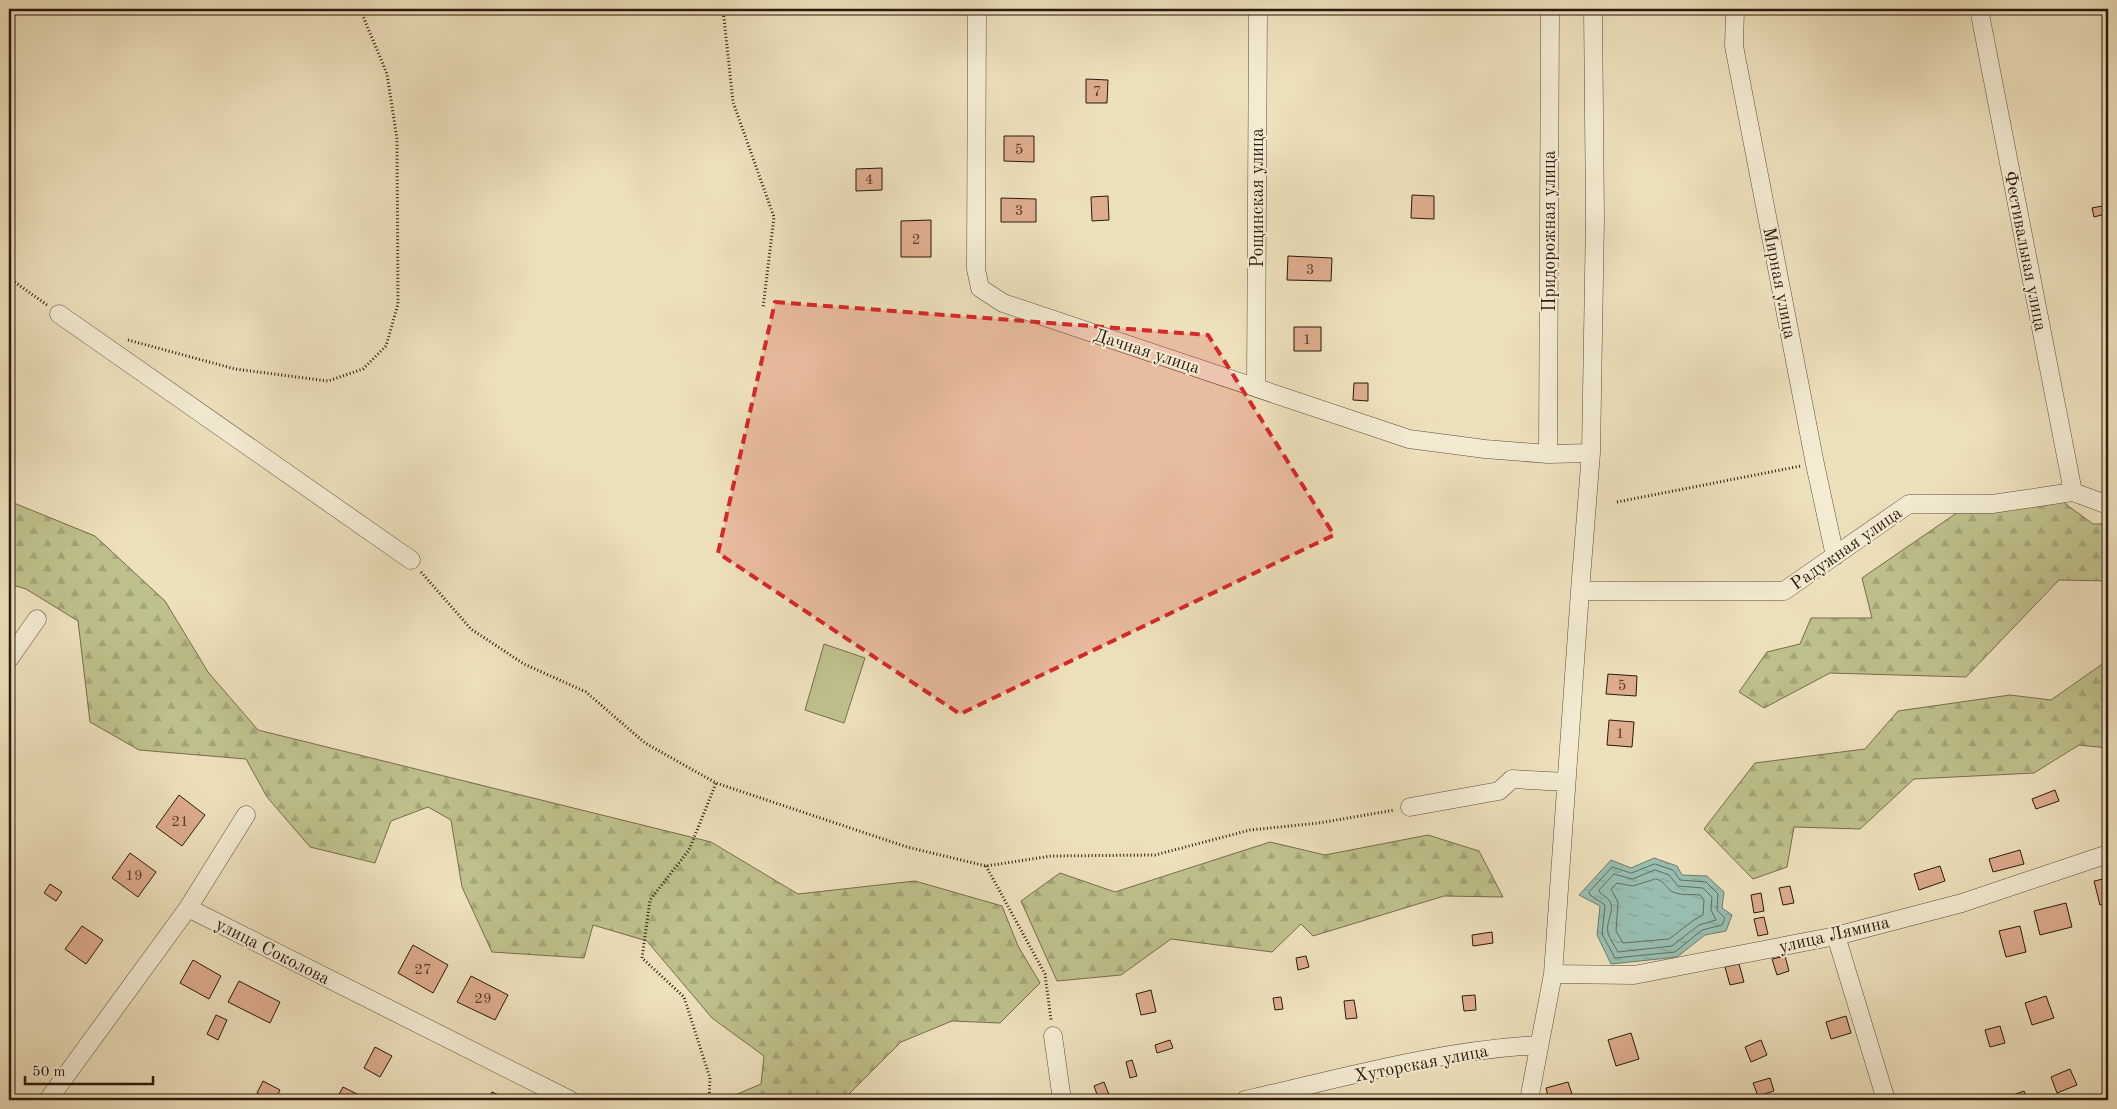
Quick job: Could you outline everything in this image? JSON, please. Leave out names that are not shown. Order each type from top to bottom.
[{"type":"street","name":"Дачная улица","points":[[977,9],[976,269],[980,288],[1004,303],[1409,439],[1484,449],[1548,454],[1592,453]]},
{"type":"street","name":"Рощинская улица","points":[[1256,387],[1258,9]]},
{"type":"street","name":"Придорожная улица","points":[[1548,454],[1550,9]]},
{"type":"street","points":[[1529,1100],[1553,974],[1580,591],[1592,453],[1595,218],[1593,9]]},
{"type":"street","name":"Мирная улица","points":[[1735,9],[1734,46],[1815,464],[1835,556]]},
{"type":"street","name":"Фестивальная улица","points":[[1979,9],[2073,492]]},
{"type":"street","points":[[59,314],[411,560]]},
{"type":"street","name":"Радужная улица","points":[[1580,591],[1784,591],[1909,504],[1992,504],[2073,492],[2108,505]]},
{"type":"street","points":[[9,659],[37,619]]},
{"type":"street","points":[[1410,807],[1499,791],[1512,779],[1566,782]]},
{"type":"street","points":[[48,1100],[188,908],[246,815]]},
{"type":"street","name":"улица Лямина","points":[[1553,974],[1634,975],[1836,936],[1962,903],[2108,854]]},
{"type":"street","name":"улица Соколова","points":[[188,908],[570,1100]]},
{"type":"street","points":[[1836,936],[1886,1100]]},
{"type":"street","points":[[1053,1036],[1062,1100]]},
{"type":"street","name":"Хуторская улица","points":[[1245,1100],[1402,1064],[1510,1046],[1539,1044]]},
{"type":"path","points":[[121,337],[139,344],[235,369],[328,381],[363,369],[386,346],[398,304],[397,139],[387,74],[360,9]]},
{"type":"path","points":[[723,9],[732,102],[774,217],[763,308]]},
{"type":"path","points":[[9,278],[59,314]]},
{"type":"path","points":[[1617,502],[1815,464]]},
{"type":"path","points":[[411,560],[471,629],[524,664],[586,692],[645,743],[716,783],[907,848],[986,866],[1051,856],[1155,855],[1250,830],[1319,823],[1410,807]]},
{"type":"path","points":[[709,1100],[710,1078],[684,997],[642,958],[650,900],[689,850],[716,783]]},
{"type":"path","points":[[986,866],[1045,974],[1053,1036]]},
{"type":"highlighted area","points":[[775,302],[1208,335],[1334,535],[960,714],[718,553]]},
{"type":"green space","points":[[2052,494],[2093,524],[2108,524],[2108,581],[2059,580],[1966,677],[1830,673],[1764,708],[1739,692],[1767,652],[1800,644],[1811,618],[1872,618],[1862,578],[1961,510]]},
{"type":"green space","points":[[9,501],[95,536],[165,601],[208,672],[258,730],[711,842],[798,894],[915,881],[1002,906],[1018,946],[1040,983],[1000,1023],[952,1021],[901,1042],[843,1100],[734,1100],[735,1095],[761,1084],[764,1056],[712,1018],[647,941],[593,925],[584,958],[492,952],[462,887],[451,820],[428,807],[391,821],[375,863],[310,847],[267,797],[246,759],[139,750],[90,722],[78,621],[26,589],[9,584]]},
{"type":"green space","points":[[824,644],[865,658],[844,723],[805,710]]},
{"type":"green space","points":[[2108,660],[2108,748],[2079,745],[2034,773],[1914,779],[1860,829],[1794,827],[1787,867],[1753,879],[1704,829],[1755,763],[1865,749],[1898,711],[2010,695],[2051,700]]},
{"type":"green space","points":[[1428,835],[1479,851],[1503,897],[1444,896],[1313,936],[1301,924],[1272,952],[1171,939],[1121,975],[1057,981],[1021,901],[1060,873],[1115,892],[1270,842],[1325,855]]},
{"type":"water","points":[[1654,858],[1677,866],[1682,875],[1707,876],[1724,892],[1722,908],[1732,915],[1726,931],[1705,935],[1677,957],[1611,964],[1597,935],[1600,906],[1579,895],[1611,860],[1631,868]]},
{"type":"building","points":[[1086,79],[1108,80],[1107,103],[1086,103]]},
{"type":"building","points":[[1004,136],[1034,136],[1034,162],[1004,161]]},
{"type":"building","points":[[882,168],[882,190],[856,191],[856,169]]},
{"type":"building","points":[[1412,195],[1434,196],[1434,219],[1411,218]]},
{"type":"building","points":[[1108,196],[1109,220],[1092,221],[1091,197]]},
{"type":"building","points":[[1001,198],[1036,199],[1036,222],[1001,222]]},
{"type":"building","points":[[2102,206],[2105,214],[2094,217],[2092,208]]},
{"type":"building","points":[[931,220],[931,257],[901,257],[901,221]]},
{"type":"building","points":[[1288,256],[1332,258],[1331,281],[1287,280]]},
{"type":"building","points":[[1294,327],[1321,327],[1321,351],[1294,351]]},
{"type":"building","points":[[1354,383],[1368,383],[1368,401],[1353,400]]},
{"type":"building","points":[[1608,674],[1637,676],[1636,696],[1606,694]]},
{"type":"building","points":[[1609,720],[1634,722],[1632,747],[1607,745]]},
{"type":"building","points":[[2055,790],[2059,801],[2036,809],[2032,799]]},
{"type":"building","points":[[179,795],[205,815],[182,846],[156,827]]},
{"type":"building","points":[[2020,850],[2024,864],[1993,872],[1989,859]]},
{"type":"building","points":[[130,853],[156,872],[138,897],[112,878]]},
{"type":"building","points":[[1940,866],[1945,881],[1919,890],[1914,874]]},
{"type":"building","points":[[2108,878],[2108,903],[2100,905],[2094,881]]},
{"type":"building","points":[[50,884],[62,892],[56,901],[44,893]]},
{"type":"building","points":[[1790,886],[1794,903],[1783,905],[1779,888]]},
{"type":"building","points":[[1761,893],[1764,911],[1754,913],[1751,895]]},
{"type":"building","points":[[2066,903],[2072,927],[2040,935],[2034,911]]},
{"type":"building","points":[[1764,917],[1768,934],[1758,936],[1754,919]]},
{"type":"building","points":[[82,926],[103,940],[86,964],[65,949]]},
{"type":"building","points":[[2020,926],[2026,952],[2006,957],[1999,931]]},
{"type":"building","points":[[1492,932],[1493,943],[1473,946],[1472,935]]},
{"type":"building","points":[[413,945],[448,965],[433,993],[398,973]]},
{"type":"building","points":[[1306,956],[1309,967],[1298,970],[1296,958]]},
{"type":"building","points":[[1785,956],[1789,971],[1777,975],[1772,959]]},
{"type":"building","points":[[193,960],[221,976],[209,999],[180,983]]},
{"type":"building","points":[[1739,964],[1744,982],[1730,985],[1725,967]]},
{"type":"building","points":[[471,976],[508,995],[495,1020],[457,1002]]},
{"type":"building","points":[[239,981],[280,1002],[270,1023],[228,1002]]},
{"type":"building","points":[[1151,990],[1156,1012],[1141,1015],[1136,994]]},
{"type":"building","points":[[1475,995],[1476,1010],[1464,1011],[1462,996]]},
{"type":"building","points":[[2046,996],[2054,1018],[2032,1025],[2025,1003]]},
{"type":"building","points":[[1281,997],[1283,1009],[1275,1010],[1273,998]]},
{"type":"building","points":[[1354,1000],[1357,1018],[1346,1019],[1344,1001]]},
{"type":"building","points":[[216,1015],[227,1020],[218,1040],[207,1034]]},
{"type":"building","points":[[1846,1016],[1851,1033],[1831,1039],[1826,1022]]},
{"type":"building","points":[[2000,1026],[2005,1043],[1990,1047],[1985,1030]]},
{"type":"building","points":[[1631,1033],[1639,1059],[1616,1066],[1608,1040]]},
{"type":"building","points":[[1170,1040],[1173,1048],[1157,1053],[1155,1045]]},
{"type":"building","points":[[1761,1040],[1767,1055],[1751,1062],[1745,1047]]},
{"type":"building","points":[[375,1047],[392,1056],[380,1077],[364,1068]]},
{"type":"building","points":[[1132,1060],[1137,1076],[1130,1078],[1126,1062]]},
{"type":"building","points":[[2070,1069],[2077,1085],[2057,1093],[2051,1077]]},
{"type":"building","points":[[1770,1078],[1774,1091],[1758,1096],[1753,1083]]},
{"type":"building","points":[[263,1081],[280,1090],[275,1100],[270,1100],[257,1093]]},
{"type":"building","points":[[1104,1082],[1111,1100],[1099,1100],[1094,1086]]},
{"type":"building","points":[[1568,1082],[1574,1100],[1549,1100],[1546,1088]]},
{"type":"building","points":[[343,1087],[367,1099],[367,1100],[336,1100]]},
{"type":"building","points":[[2024,1091],[2028,1100],[1999,1100]]},
{"type":"building","points":[[492,1092],[510,1100],[488,1100]]},
{"type":"building","points":[[80,1094],[89,1100],[76,1100]]}]
